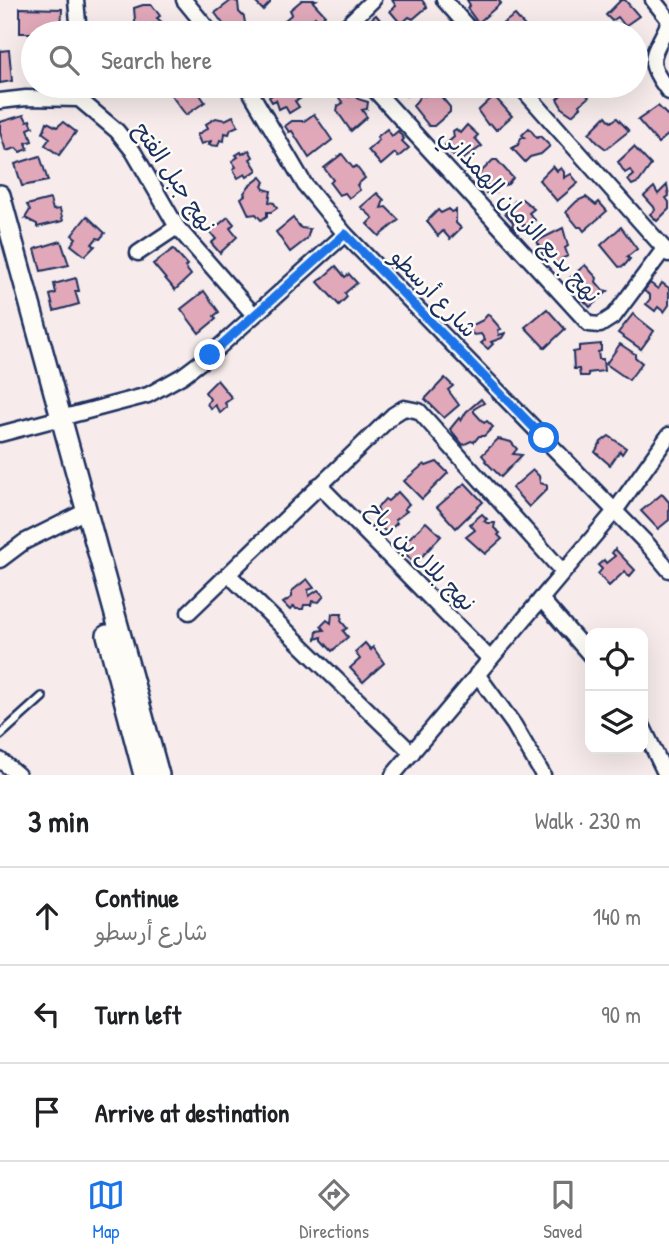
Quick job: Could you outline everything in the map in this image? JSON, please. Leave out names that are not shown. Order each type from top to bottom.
[{"type":"street","points":[[76,0],[78,21]]},
{"type":"street","points":[[184,0],[202,21]]},
{"type":"street","points":[[194,11],[207,0]]},
{"type":"street","points":[[351,21],[373,0]]},
{"type":"street","points":[[444,0],[462,21]]},
{"type":"street","points":[[653,0],[669,21],[652,60],[655,74],[669,92]]},
{"type":"street","name":"نهج جبل الفتح","points":[[0,101],[26,98]]},
{"type":"street","name":"نهج جبل الفتح","points":[[86,98],[133,151],[177,227],[254,315]]},
{"type":"street","name":"شارع أرسطو","points":[[254,98],[306,184],[345,234],[649,546],[669,570]]},
{"type":"street","name":"نهج بديع الزمان الهمذاني","points":[[383,98],[589,324],[600,325],[614,316],[667,251]]},
{"type":"street","points":[[531,98],[667,251]]},
{"type":"street","points":[[0,195],[54,419]]},
{"type":"street","points":[[138,253],[177,227]]},
{"type":"street","points":[[0,434],[148,395],[182,376],[210,355],[345,234]]},
{"type":"street","points":[[0,235],[80,514],[144,775]]},
{"type":"street","points":[[189,612],[319,485],[393,415],[404,408],[419,411],[564,572]]},
{"type":"street","points":[[394,775],[615,511],[669,435]]},
{"type":"street","name":"نهج بلال بن رباح","points":[[319,485],[490,659]]},
{"type":"street","points":[[0,560],[24,542],[80,514]]},
{"type":"street","points":[[80,514],[159,775]]},
{"type":"street","points":[[229,575],[412,753]]},
{"type":"street","points":[[541,599],[585,649]]},
{"type":"street","points":[[477,674],[514,725],[543,775]]},
{"type":"street","points":[[648,737],[666,775]]},
{"type":"street","points":[[0,760],[18,775]]},
{"type":"lane","points":[[0,735],[42,697]]},
{"type":"building","points":[[232,0],[238,2],[239,12],[245,21],[221,21],[215,13]]},
{"type":"building","points":[[253,0],[270,0],[270,3],[263,10]]},
{"type":"building","points":[[302,0],[316,0],[313,2],[325,15],[318,21],[315,17],[311,21],[286,21],[292,14],[290,10]]},
{"type":"building","points":[[392,0],[422,0],[427,7],[413,19],[409,17],[404,21],[398,21],[390,11],[396,6]]},
{"type":"building","points":[[467,0],[498,0],[501,3],[480,21],[477,21],[467,8],[470,5]]},
{"type":"building","points":[[621,0],[625,0],[639,16],[632,21],[621,21],[618,17],[612,21],[606,15]]},
{"type":"building","points":[[152,5],[160,21],[135,21],[134,8]]},
{"type":"building","points":[[20,8],[62,9],[61,21],[21,21],[20,33]]},
{"type":"building","points":[[376,15],[381,21],[369,21]]},
{"type":"building","points":[[515,15],[520,21],[506,21]]},
{"type":"building","points":[[9,50],[12,81],[0,83],[0,51]]},
{"type":"building","points":[[173,98],[202,98],[205,102],[186,115]]},
{"type":"building","points":[[270,98],[300,99],[295,101],[299,107],[289,113],[285,106],[279,109],[276,100],[272,102]]},
{"type":"building","points":[[339,98],[357,98],[368,102],[367,109],[362,110],[367,117],[351,131],[337,111],[338,106],[343,103]]},
{"type":"building","points":[[419,98],[442,98],[450,107],[450,112],[434,126],[429,126],[413,106]]},
{"type":"building","points":[[492,98],[496,98],[512,116],[496,130],[491,124],[488,125],[478,111]]},
{"type":"building","points":[[588,98],[572,115],[563,109],[557,99]]},
{"type":"building","points":[[658,106],[669,117],[669,134],[658,143],[638,120]]},
{"type":"building","points":[[314,114],[332,140],[309,158],[292,131],[289,132],[285,126],[292,121],[304,121]]},
{"type":"building","points":[[24,115],[33,127],[28,129],[32,141],[26,143],[28,149],[20,152],[16,148],[6,151],[0,122]]},
{"type":"building","points":[[233,116],[238,126],[231,129],[229,134],[225,133],[224,141],[220,140],[218,146],[209,145],[211,141],[201,144],[197,135],[208,128],[206,124],[216,118],[225,120]]},
{"type":"building","points":[[606,116],[611,122],[617,118],[629,131],[606,149],[589,133]]},
{"type":"building","points":[[47,122],[57,127],[63,122],[76,132],[59,155],[45,145],[50,138],[43,133]]},
{"type":"building","points":[[467,125],[478,135],[475,138],[482,146],[462,160],[458,153],[453,156],[445,145],[454,137],[453,131],[456,129],[460,133]]},
{"type":"building","points":[[529,128],[537,138],[540,136],[550,146],[525,162],[512,148],[518,145],[521,138],[525,138],[522,135]]},
{"type":"building","points":[[387,129],[392,136],[398,131],[409,148],[398,157],[395,153],[381,165],[368,150]]},
{"type":"building","points":[[634,147],[651,165],[639,182],[632,185],[628,180],[634,175],[630,170],[625,173],[618,162]]},
{"type":"building","points":[[249,150],[253,157],[250,159],[257,170],[247,177],[245,174],[238,178],[232,161],[238,157],[236,155]]},
{"type":"building","points":[[342,154],[365,178],[357,185],[360,190],[349,198],[345,193],[339,195],[324,168]]},
{"type":"building","points":[[40,156],[48,181],[22,186],[15,164]]},
{"type":"building","points":[[493,160],[497,160],[513,178],[508,184],[497,187],[496,193],[486,193],[488,185],[485,178],[481,180],[477,176]]},
{"type":"building","points":[[553,166],[557,171],[561,168],[564,178],[571,174],[578,183],[557,201],[539,180]]},
{"type":"building","points":[[261,177],[265,182],[262,186],[264,189],[271,191],[269,202],[274,203],[277,208],[267,212],[267,216],[261,220],[256,214],[249,215],[241,198],[249,186]]},
{"type":"building","points":[[667,185],[669,209],[657,221],[650,214],[655,210],[654,207],[644,196],[654,187],[658,194]]},
{"type":"building","points":[[377,193],[384,200],[381,208],[386,207],[399,220],[379,236],[367,224],[373,218],[361,207]]},
{"type":"building","points":[[586,197],[596,205],[599,202],[607,211],[584,231],[566,212],[577,201]]},
{"type":"building","points":[[50,199],[53,210],[60,209],[63,221],[37,227],[37,224],[25,218],[30,210],[27,205]]},
{"type":"building","points":[[522,199],[534,209],[529,213],[535,220],[523,225],[522,229],[512,228],[513,222],[505,213],[515,201],[516,203]]},
{"type":"building","points":[[449,209],[451,212],[456,210],[456,223],[461,228],[450,239],[443,231],[438,236],[427,221],[438,210],[441,213]]},
{"type":"building","points":[[87,216],[105,233],[100,239],[97,238],[92,244],[95,246],[85,256],[71,245],[76,238],[72,235]]},
{"type":"building","points":[[228,217],[234,224],[230,228],[237,237],[220,253],[211,243],[216,239],[210,232]]},
{"type":"building","points":[[293,218],[301,228],[310,229],[307,239],[290,252],[276,232]]},
{"type":"building","points":[[621,227],[637,249],[627,257],[630,259],[624,266],[619,267],[601,245]]},
{"type":"building","points":[[563,228],[568,256],[554,265],[552,260],[544,258],[537,241]]},
{"type":"building","points":[[61,241],[69,265],[41,271],[35,249]]},
{"type":"building","points":[[173,249],[187,265],[185,267],[191,275],[175,290],[153,264]]},
{"type":"building","points":[[585,265],[597,278],[596,282],[603,290],[608,291],[590,307],[566,281]]},
{"type":"building","points":[[336,266],[345,277],[349,274],[357,283],[345,293],[347,297],[339,305],[318,282]]},
{"type":"building","points":[[76,278],[79,291],[75,291],[79,304],[54,311],[50,295],[56,293],[54,284]]},
{"type":"building","points":[[650,283],[658,289],[662,283],[669,288],[669,305],[664,312],[658,307],[655,311],[646,304],[650,295],[644,291]]},
{"type":"building","points":[[204,291],[219,312],[214,316],[216,319],[199,333],[181,309]]},
{"type":"building","points":[[547,309],[565,329],[545,348],[525,327]]},
{"type":"building","points":[[488,314],[501,329],[498,330],[499,335],[505,333],[502,338],[491,342],[493,344],[488,349],[481,343],[485,340],[481,334],[474,335],[467,328],[483,320]]},
{"type":"building","points":[[633,314],[654,331],[641,349],[618,333]]},
{"type":"building","points":[[601,344],[601,351],[598,352],[599,359],[603,359],[604,371],[580,376],[579,369],[574,369],[573,352],[579,351],[579,346]]},
{"type":"building","points":[[620,344],[635,354],[642,363],[629,380],[606,364]]},
{"type":"building","points":[[445,378],[453,386],[448,390],[459,405],[444,418],[425,399]]},
{"type":"building","points":[[217,380],[232,398],[225,403],[227,407],[220,413],[215,405],[211,409],[207,404],[210,399],[205,392]]},
{"type":"building","points":[[481,399],[484,403],[474,409],[474,412],[484,423],[487,421],[493,427],[474,442],[463,445],[450,429]]},
{"type":"building","points":[[609,436],[626,448],[622,454],[620,451],[610,465],[595,452]]},
{"type":"building","points":[[498,439],[511,442],[517,449],[513,454],[522,455],[501,477],[482,455]]},
{"type":"building","points":[[437,462],[448,473],[422,499],[404,481],[424,464],[426,466]]},
{"type":"building","points":[[533,470],[539,476],[540,483],[547,485],[547,489],[529,507],[512,488]]},
{"type":"building","points":[[465,483],[483,502],[456,528],[437,507]]},
{"type":"building","points":[[398,492],[409,504],[404,509],[407,511],[395,520],[397,523],[387,533],[375,521],[380,516],[377,508],[385,499],[388,501]]},
{"type":"building","points":[[662,494],[669,502],[669,520],[658,529],[641,511]]},
{"type":"building","points":[[482,514],[487,519],[484,521],[495,523],[494,528],[502,539],[485,554],[466,537],[475,530],[470,524]]},
{"type":"building","points":[[426,522],[441,536],[415,564],[404,552],[407,549],[405,542]]},
{"type":"building","points":[[615,549],[635,570],[629,577],[625,571],[609,586],[598,574],[602,569],[598,565],[615,556],[612,553]]},
{"type":"building","points":[[307,579],[314,588],[308,590],[309,596],[318,590],[324,596],[319,602],[312,601],[311,605],[304,605],[303,609],[296,609],[294,606],[290,610],[283,603],[292,597],[292,591]]},
{"type":"building","points":[[332,614],[342,614],[341,621],[347,628],[343,631],[348,637],[332,651],[322,637],[316,639],[317,631],[324,630],[321,626],[327,620],[331,623]]},
{"type":"building","points":[[365,643],[371,650],[373,647],[384,663],[363,682],[350,668],[360,659],[355,652]]},
{"type":"route","points":[[210,355],[345,234],[544,438]]}]
